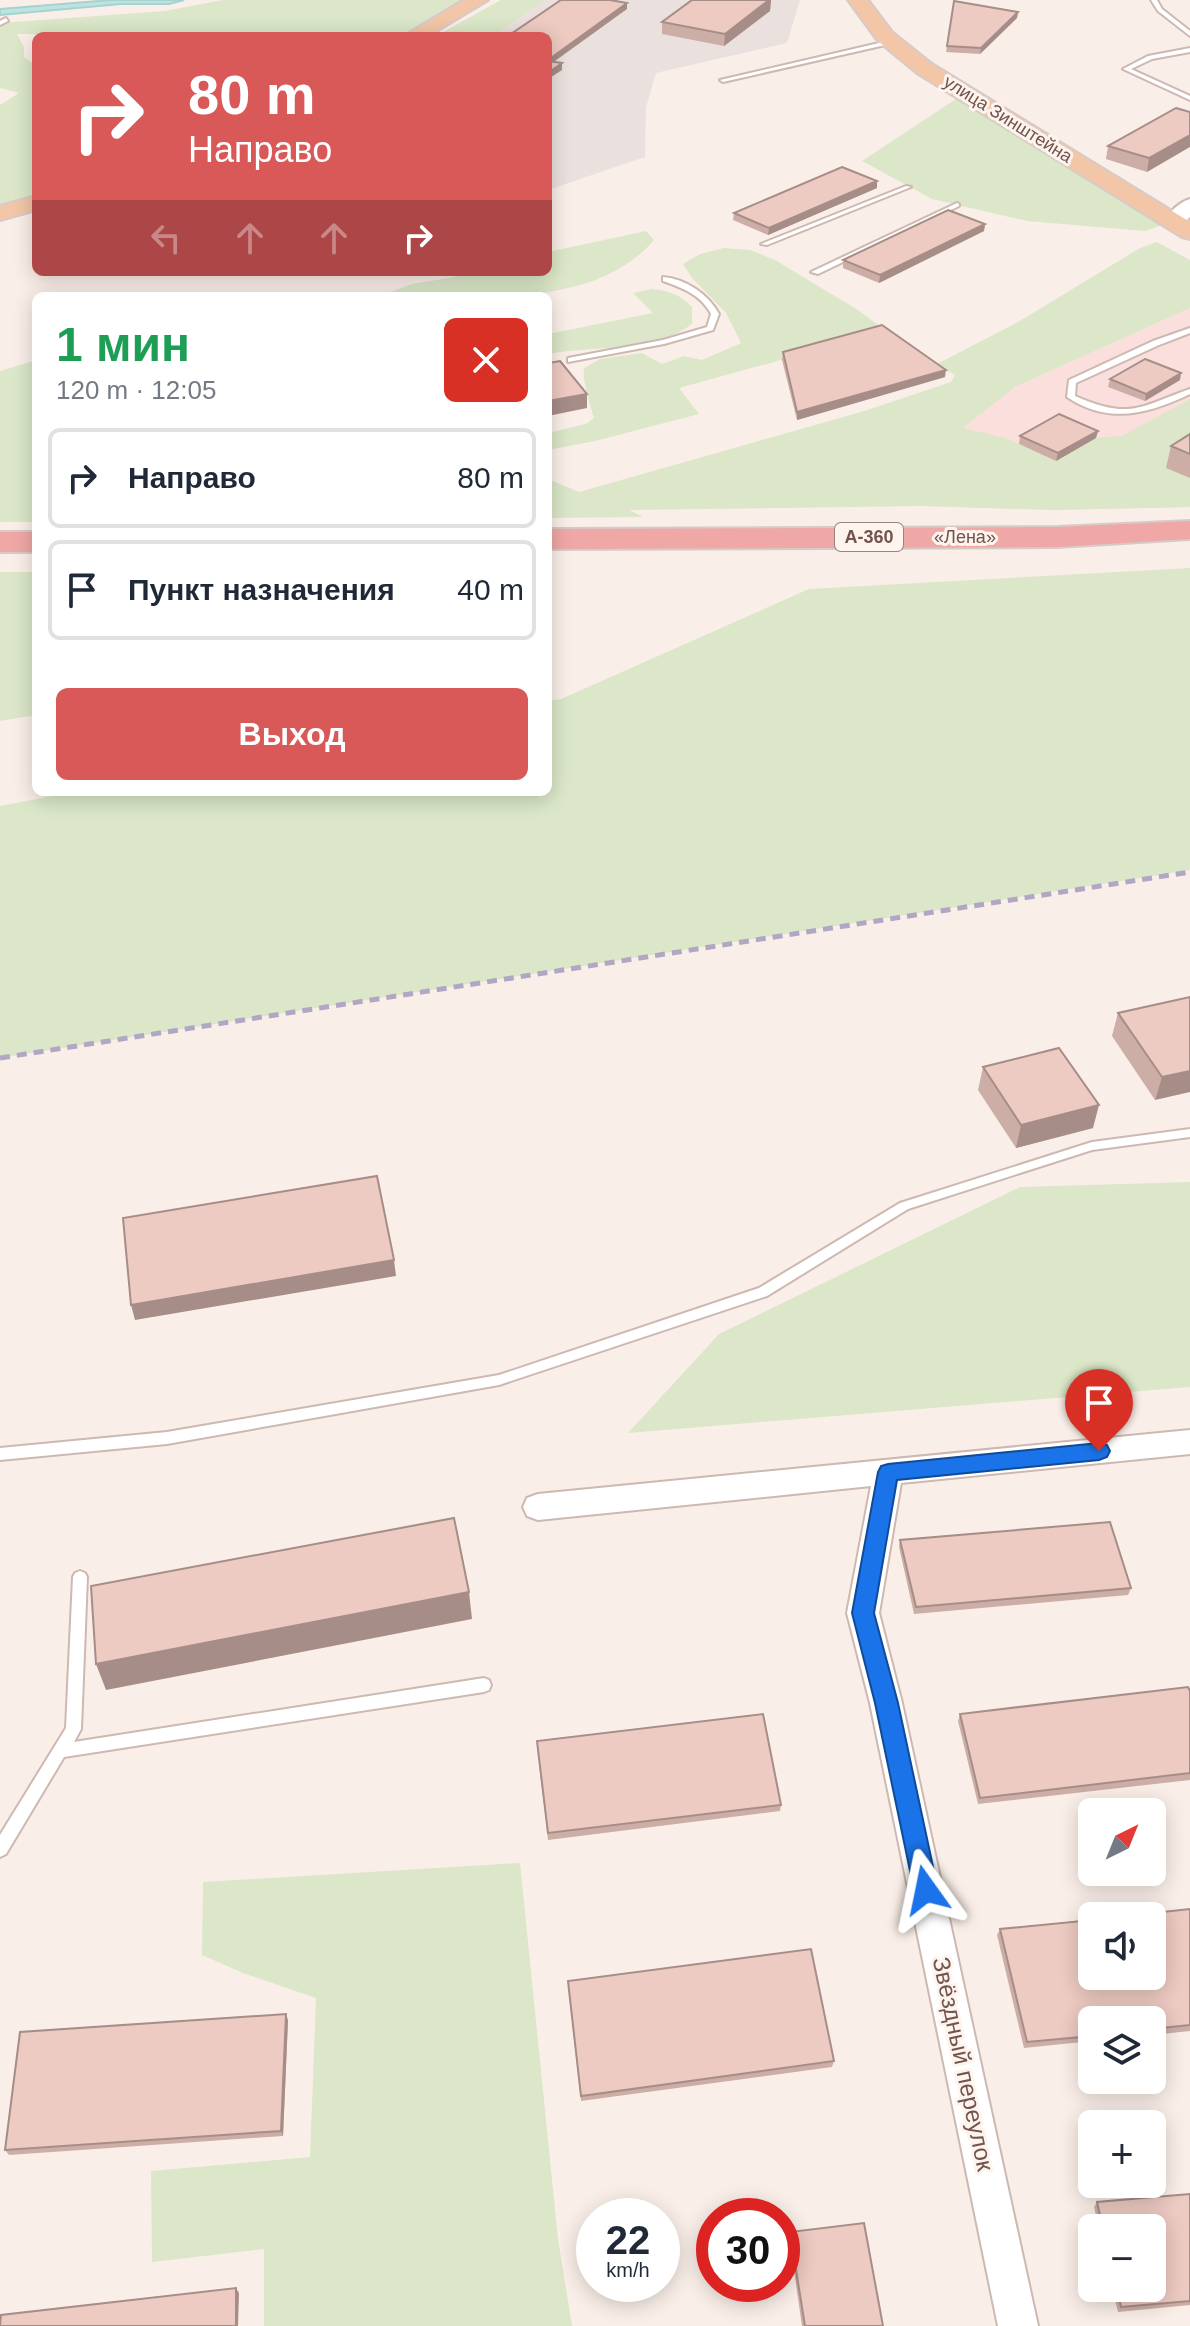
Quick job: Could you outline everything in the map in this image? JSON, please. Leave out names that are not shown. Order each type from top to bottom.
[{"type":"highway","name":"«Лена»","points":[[552,539],[1057,537],[1190,530]]},
{"type":"highway","points":[[0,542],[32,542]]},
{"type":"main road","points":[[421,32],[478,0]]},
{"type":"main road","name":"улица Зинштейна","points":[[858,0],[864,13],[892,42],[943,80],[1185,219]]},
{"type":"main road","points":[[0,213],[32,204]]},
{"type":"street","points":[[538,1507],[1190,1442]]},
{"type":"street","name":"Звёздный переулок","points":[[888,1472],[863,1613],[886,1703],[1018,2326]]},
{"type":"lane","points":[[1154,0],[1160,10],[1190,34]]},
{"type":"lane","points":[[723,80],[892,42]]},
{"type":"lane","points":[[1190,50],[1150,57],[1126,69],[1190,99]]},
{"type":"lane","points":[[1178,107],[1190,99]]},
{"type":"lane","points":[[765,244],[908,187]]},
{"type":"lane","points":[[815,272],[957,205]]},
{"type":"lane","points":[[571,360],[664,342],[710,328],[715,314],[711,305],[692,289],[666,279]]},
{"type":"lane","points":[[1190,330],[1072,382],[1071,397],[1093,408],[1118,414],[1146,411],[1190,391]]},
{"type":"lane","points":[[0,1454],[167,1438],[499,1380],[763,1292],[904,1206],[1092,1146],[1190,1133]]},
{"type":"lane","points":[[0,1849],[73,1729],[80,1577]]},
{"type":"lane","points":[[60,1751],[484,1685]]},
{"type":"shaded area","points":[[545,0],[800,0],[787,43],[656,73],[646,107],[645,157],[552,189],[552,32],[500,32]]},
{"type":"shaded area","points":[[1190,308],[1190,507],[1054,510],[923,506],[962,428],[1015,387]]},
{"type":"green space","points":[[223,0],[478,0],[421,32],[17,34],[24,47],[24,57],[32,63],[32,204],[0,213],[0,105],[19,93],[0,88],[0,23],[165,11]]},
{"type":"green space","points":[[501,0],[545,0],[500,32],[443,32]]},
{"type":"green space","points":[[965,93],[1174,221],[1145,231],[1027,221],[932,199],[862,161]]},
{"type":"green space","points":[[646,231],[654,240],[628,263],[597,279],[563,289],[544,292],[390,292],[412,284],[456,276],[552,276],[552,251]]},
{"type":"green space","points":[[1157,242],[1190,260],[1190,308],[1015,387],[963,428],[1005,438],[1056,461],[1096,438],[1122,436],[1190,399],[1190,507],[1054,510],[923,506],[629,510],[643,517],[552,518],[552,481],[579,492],[861,412],[951,382],[955,375],[937,364],[1018,322],[1140,248]]},
{"type":"green space","points":[[724,248],[750,250],[775,260],[858,310],[886,331],[679,388],[699,414],[552,449],[552,432],[586,424],[594,418],[585,386],[584,368],[600,359],[642,353],[662,364],[684,356],[702,360],[741,343],[726,313],[692,278],[683,264],[700,254]]},
{"type":"green space","points":[[652,289],[674,294],[692,307],[692,324],[676,334],[641,344],[552,353],[552,333],[653,313],[633,293]]},
{"type":"green space","points":[[32,361],[32,522],[0,522],[0,371]]},
{"type":"green space","points":[[1190,568],[1190,870],[0,1058],[0,806],[52,796],[552,796],[552,700],[809,589]]},
{"type":"green space","points":[[0,572],[32,572],[32,716],[0,721]]},
{"type":"green space","points":[[1190,1182],[1190,1387],[628,1433],[719,1334],[1020,1187]]},
{"type":"green space","points":[[520,1863],[558,2239],[572,2326],[264,2326],[264,2249],[152,2262],[151,2171],[310,2157],[316,1998],[202,1955],[203,1882]]},
{"type":"water","points":[[111,0],[184,0],[169,4],[121,4],[0,15],[0,9]]},
{"type":"building","points":[[561,0],[627,3],[552,57],[552,32],[514,32]]},
{"type":"building","points":[[692,0],[769,0],[725,34],[662,22]]},
{"type":"building","points":[[954,1],[1018,12],[981,48],[947,46]]},
{"type":"building","points":[[552,62],[562,63],[552,70]]},
{"type":"building","points":[[1176,108],[1190,112],[1190,135],[1149,158],[1108,146]]},
{"type":"building","points":[[842,167],[877,181],[769,228],[734,213]]},
{"type":"building","points":[[948,210],[985,224],[880,275],[843,260]]},
{"type":"building","points":[[882,325],[946,370],[797,412],[783,352]]},
{"type":"building","points":[[1145,359],[1181,373],[1146,394],[1110,379]]},
{"type":"building","points":[[560,361],[587,394],[552,400],[552,362]]},
{"type":"building","points":[[1059,414],[1098,431],[1058,453],[1020,436]]},
{"type":"building","points":[[1190,434],[1190,454],[1171,446]]},
{"type":"building","points":[[1190,997],[1190,1071],[1162,1077],[1118,1013]]},
{"type":"building","points":[[1059,1048],[1099,1105],[1021,1125],[983,1067]]},
{"type":"building","points":[[377,1176],[394,1260],[131,1305],[123,1218]]},
{"type":"building","points":[[454,1518],[469,1592],[96,1664],[91,1586]]},
{"type":"building","points":[[1110,1522],[1131,1588],[916,1607],[900,1540]]},
{"type":"building","points":[[1188,1687],[1190,1773],[980,1798],[960,1714]]},
{"type":"building","points":[[763,1714],[781,1805],[548,1833],[537,1741]]},
{"type":"building","points":[[1190,1909],[1190,2025],[1166,2028],[1166,2006],[1078,2006],[1078,2037],[1027,2042],[1000,1929],[1078,1921],[1078,1990],[1166,1990],[1166,1912]]},
{"type":"building","points":[[811,1949],[834,2061],[581,2096],[568,1981]]},
{"type":"building","points":[[286,2014],[281,2131],[5,2150],[20,2032]]},
{"type":"building","points":[[1190,2194],[1190,2301],[1121,2307],[1120,2302],[1166,2302],[1166,2214],[1100,2214],[1097,2202]]},
{"type":"building","points":[[864,2223],[883,2326],[805,2326],[800,2295],[800,2231]]},
{"type":"building","points":[[236,2288],[236,2326],[0,2326],[1,2315]]},
{"type":"railway","points":[[0,1058],[1190,872]]},
{"type":"route","points":[[926,1890],[886,1703],[863,1613],[888,1472],[1099,1451]]}]
